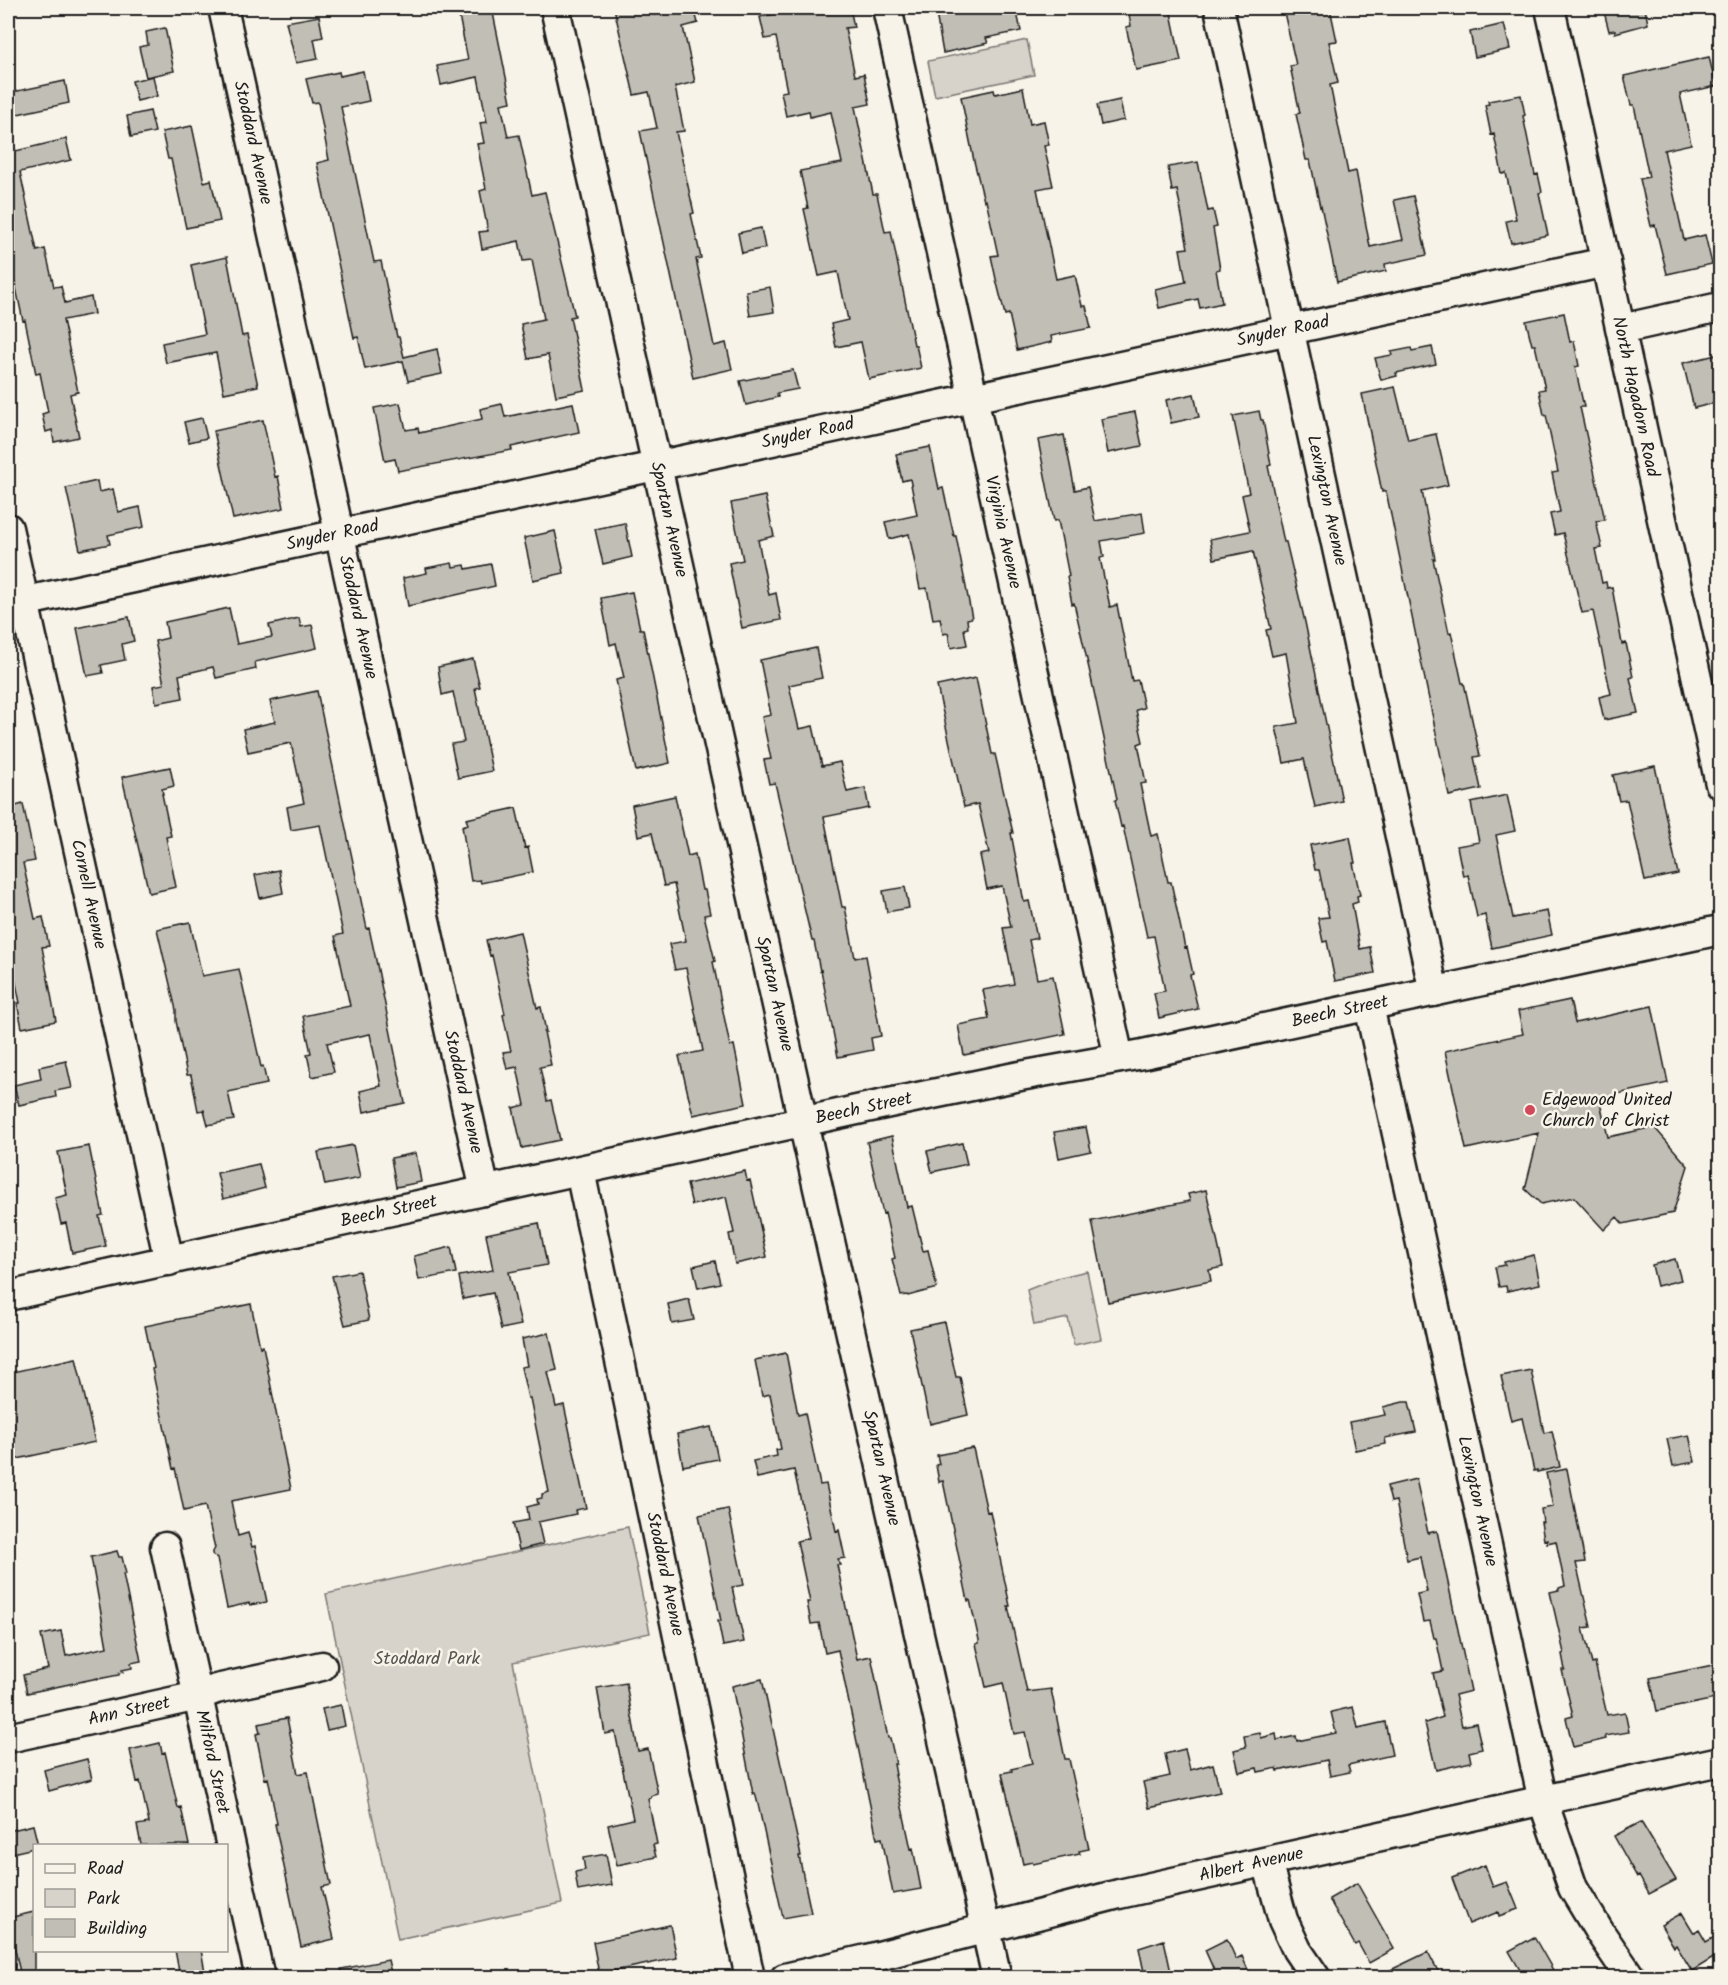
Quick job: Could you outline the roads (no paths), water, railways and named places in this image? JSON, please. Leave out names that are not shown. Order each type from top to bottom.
[{"type":"street","name":"Stoddard Avenue","points":[[223,8],[484,1191]]},
{"type":"street","name":"Spartan Avenue","points":[[555,8],[803,1122],[997,1977]]},
{"type":"street","name":"Virginia Avenue","points":[[887,8],[1119,1058]]},
{"type":"street","name":"Lexington Avenue","points":[[1219,8],[1434,992]]},
{"type":"street","name":"North Hagadorn Road","points":[[1550,8],[1621,329],[1715,731],[1720,784]]},
{"type":"street","name":"Snyder Road","points":[[16,603],[972,396],[1606,262]]},
{"type":"street","points":[[1621,329],[1720,307]]},
{"type":"street","name":"Cornell Avenue","points":[[8,528],[16,603],[169,1261]]},
{"type":"street","name":"Beech Street","points":[[8,1296],[803,1122],[1369,1006],[1720,930]]},
{"type":"street","name":"Lexington Avenue","points":[[1369,1006],[1543,1801],[1573,1888],[1599,1932],[1631,1977]]},
{"type":"street","name":"Stoddard Avenue","points":[[580,1171],[750,1977]]},
{"type":"street","name":"Milford Street","points":[[165,1547],[260,1977]]},
{"type":"street","name":"Ann Street","points":[[8,1738],[322,1666]]},
{"type":"street","name":"Albert Avenue","points":[[785,1977],[867,1959],[1119,1894],[1720,1761]]},
{"type":"street","points":[[1267,1862],[1283,1920],[1297,1950],[1316,1977]]},
{"type":"place","name":"Edgewood United Church of Christ","points":[[1530,1110]]},
{"type":"park label","name":"Stoddard Park","points":[[427,1659]]}]
